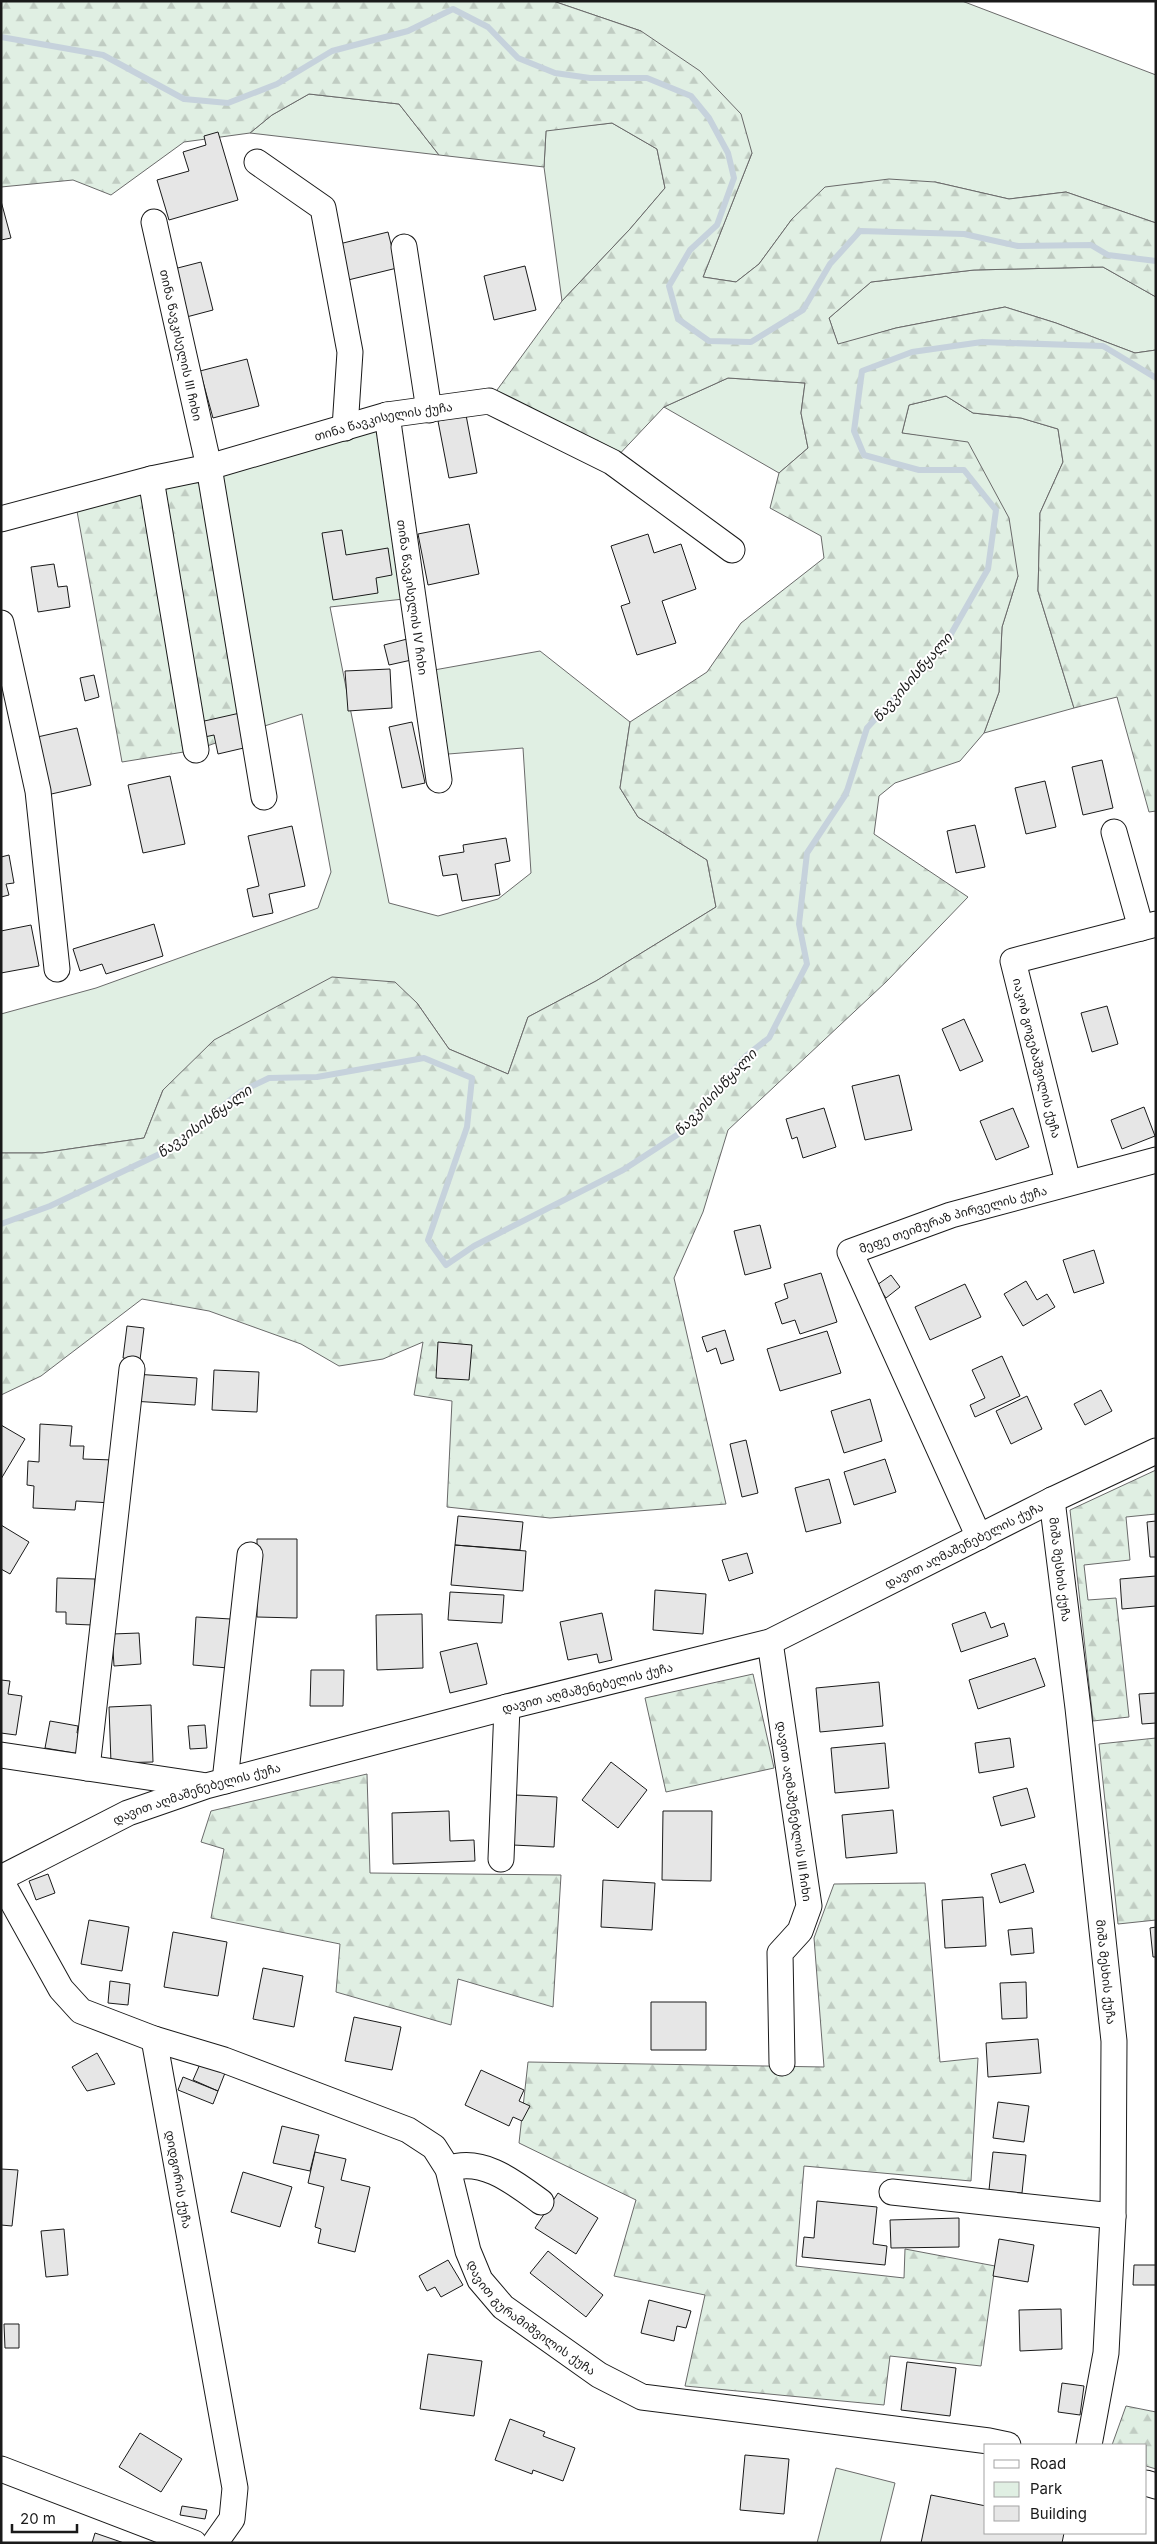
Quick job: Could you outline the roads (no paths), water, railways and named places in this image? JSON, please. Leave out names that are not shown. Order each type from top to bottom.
[{"type":"street","points":[[257,162],[323,208],[350,352],[344,428]]},
{"type":"street","name":"თინა წავკისელის III ჩიხი","points":[[154,222],[209,467],[264,797]]},
{"type":"street","points":[[404,247],[429,410]]},
{"type":"street","name":"თინა წავკისელის ქუჩა","points":[[1,519],[151,479],[209,467],[387,415],[490,401],[612,462],[732,550]]},
{"type":"street","name":"თინა წავკისელის IV ჩიხი","points":[[387,415],[439,780]]},
{"type":"street","points":[[151,479],[196,750]]},
{"type":"street","points":[[1,623],[38,791],[57,969]]},
{"type":"street","points":[[1114,832],[1148,926]]},
{"type":"street","name":"იაკობ გოგებაშვილის ქუჩა","points":[[1068,1182],[1013,961],[1148,926]]},
{"type":"street","name":"მეფე თეიმურაზ პირველის ქუჩა","points":[[979,1537],[850,1252],[951,1215],[1068,1182],[1156,1160]]},
{"type":"street","points":[[87,1768],[132,1369]]},
{"type":"street","name":"დავით აღმაშენებელის ქუჩა","points":[[1,1880],[128,1813],[216,1784],[507,1707],[770,1642],[1052,1500],[1156,1451]]},
{"type":"street","name":"მიშა მესხის ქუჩა","points":[[1052,1500],[1078,1708],[1114,2041],[1113,2216],[1106,2353],[1088,2444]]},
{"type":"street","points":[[1,1755],[216,1784],[250,1555]]},
{"type":"street","name":"დავით აღმაშენებლის III ჩიხი","points":[[770,1642],[809,1906],[800,1931],[780,1952],[782,2063]]},
{"type":"street","points":[[500,1859],[507,1707]]},
{"type":"street","points":[[1,1880],[62,1990],[81,2011],[154,2039]]},
{"type":"street","name":"დავით გურამიშვილის ქუჩა","points":[[154,2039],[224,2060],[408,2130],[434,2147],[448,2169],[468,2251],[480,2280],[502,2307],[599,2376],[642,2396],[1003,2444]]},
{"type":"street","name":"დიდგორის ქუჩა","points":[[154,2039],[235,2488],[232,2519],[215,2543]]},
{"type":"street","points":[[448,2169],[460,2164],[483,2167],[508,2178],[542,2202]]},
{"type":"street","points":[[892,2192],[1113,2216]]},
{"type":"street","points":[[1,2469],[194,2543]]},
{"type":"waterway","points":[[1,37],[103,55],[184,99],[228,103],[277,84],[332,51],[408,31],[453,9],[488,27],[518,58],[555,73],[590,78],[647,78],[691,96],[709,118],[728,153],[734,178],[717,225],[690,250],[669,286],[678,319],[709,341],[751,342],[803,310],[830,264],[860,231],[964,234],[1018,246],[1091,245],[1108,255],[1156,261]]},
{"type":"waterway","name":"წავკისისწყალი","points":[[1,1224],[50,1206],[168,1150],[240,1092],[269,1078],[317,1077],[424,1058],[472,1078],[467,1127],[428,1240],[446,1265],[474,1246],[623,1170],[680,1133],[747,1055],[769,1038],[807,964],[799,924],[807,853],[846,794],[867,728],[947,641],[988,569],[996,510],[964,470],[919,470],[864,455],[854,431],[862,371],[912,352],[982,342],[1103,346],[1156,378]]}]
